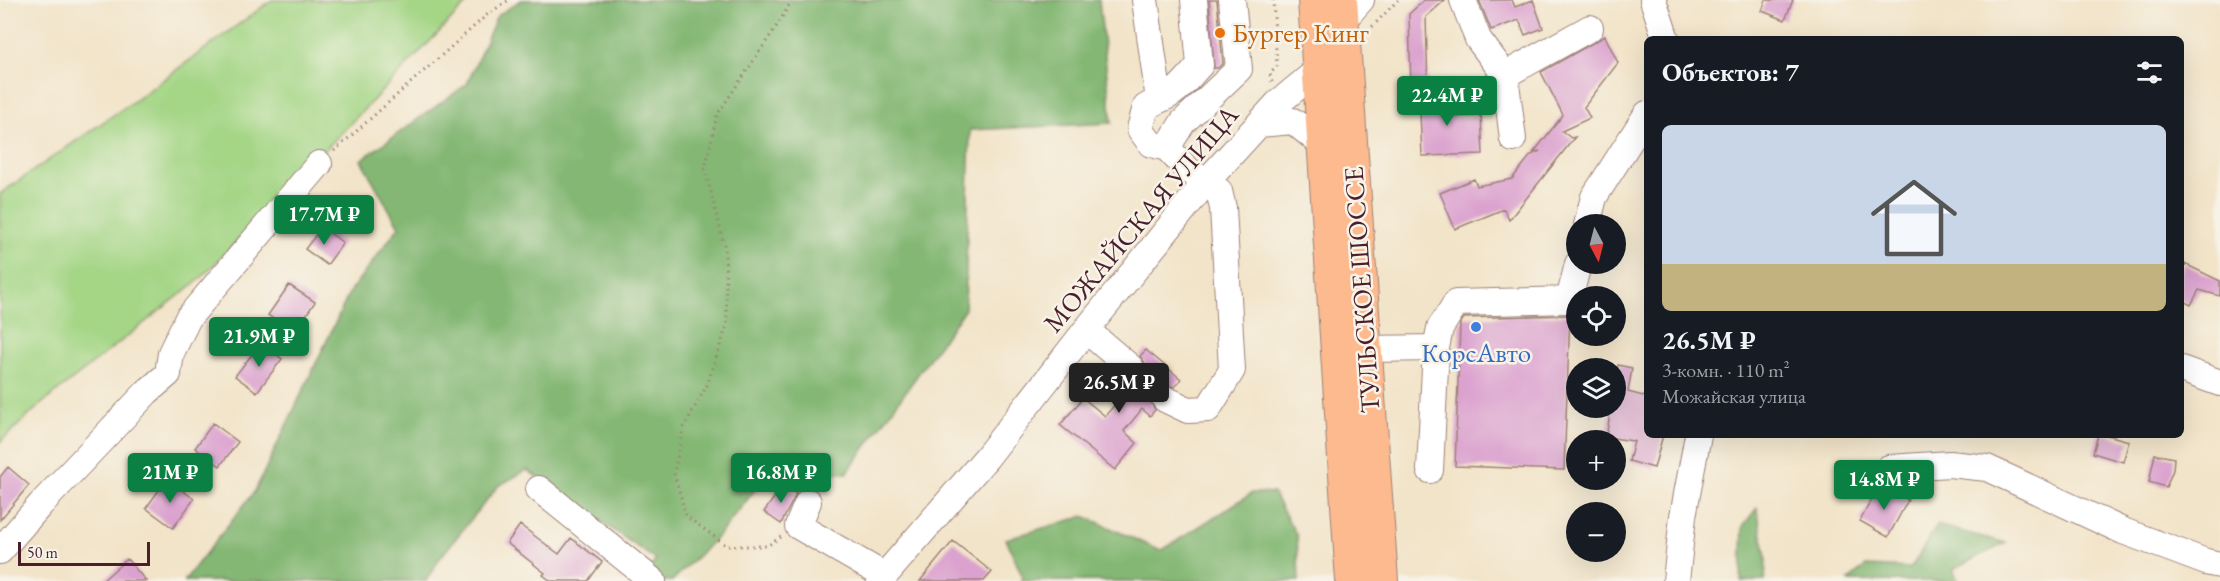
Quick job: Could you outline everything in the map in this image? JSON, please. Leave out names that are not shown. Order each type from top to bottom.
[{"type":"main road","name":"ТУЛЬСКОЕ ШОССЕ","points":[[1314,0],[1352,581]]},
{"type":"main road","name":"ТУЛЬСКОЕ ШОССЕ","points":[[1348,7],[1366,349],[1382,581]]},
{"type":"street","points":[[1145,0],[1165,98],[1183,122]]},
{"type":"street","points":[[1165,399],[1188,410],[1208,409],[1232,370],[1223,208],[1219,190],[1188,170],[1167,148],[1151,144],[1140,129],[1146,107],[1165,98],[1200,65],[1194,0]]},
{"type":"street","points":[[1167,148],[1183,122],[1239,69],[1232,0]]},
{"type":"street","points":[[1464,0],[1479,39],[1505,75],[1513,139]]},
{"type":"street","points":[[1653,0],[1665,36]]},
{"type":"street","points":[[1505,75],[1590,28]]},
{"type":"street","name":"МОЖАЙСКАЯ УЛИЦА","points":[[883,578],[987,457],[1206,182],[1278,104],[1318,70]]},
{"type":"street","points":[[1590,214],[1594,197],[1644,119]]},
{"type":"street","points":[[1259,124],[1293,121],[1324,146]]},
{"type":"street","points":[[0,551],[41,504],[147,392],[168,374],[171,353],[188,318],[319,164]]},
{"type":"street","points":[[1430,470],[1436,348],[1440,328],[1456,303],[1569,300],[1576,274]]},
{"type":"street","points":[[1086,330],[1131,368]]},
{"type":"street","points":[[1366,349],[1436,348]]},
{"type":"street","points":[[2184,370],[2220,383]]},
{"type":"street","points":[[1676,581],[1683,516],[1697,438]]},
{"type":"street","points":[[1889,468],[1950,464],[1987,468],[2123,531],[2206,562],[2220,564]]},
{"type":"street","points":[[539,489],[653,581]]},
{"type":"street","points":[[808,502],[798,526],[883,578]]},
{"type":"path","points":[[319,164],[488,14],[509,0]]},
{"type":"path","points":[[792,0],[717,115],[705,169],[725,248],[727,325],[706,385],[683,429],[674,473],[686,516],[727,546],[767,546],[798,526]]},
{"type":"green space","points":[[272,0],[470,0],[200,279],[40,405],[0,442],[0,194],[138,98]]},
{"type":"green space","points":[[521,0],[1099,0],[1112,123],[970,130],[965,309],[847,473],[771,470],[719,535],[672,581],[642,581],[656,560],[527,470],[498,486],[440,558],[426,581],[184,581],[255,491],[351,290],[399,227],[361,160],[467,84],[497,16]]},
{"type":"green space","points":[[1252,493],[1273,493],[1297,536],[1299,581],[1020,581],[1023,578],[1006,539],[1084,516],[1161,551]]},
{"type":"green space","points":[[1757,508],[1766,558],[1765,581],[1741,581],[1743,526]]},
{"type":"green space","points":[[1937,525],[2006,543],[1953,569],[1958,581],[1848,581],[1866,566],[1911,568]]},
{"type":"building","points":[[1209,0],[1217,0],[1223,63],[1218,68],[1214,68]]},
{"type":"building","points":[[1424,0],[1445,0],[1426,17],[1428,89],[1411,90],[1409,14]]},
{"type":"building","points":[[1479,0],[1512,0],[1515,7],[1533,0],[1543,28],[1525,35],[1519,20],[1491,30]]},
{"type":"building","points":[[1766,0],[1793,0],[1785,20],[1762,11]]},
{"type":"building","points":[[1605,36],[1618,63],[1584,107],[1590,118],[1562,131],[1571,138],[1575,137],[1509,220],[1504,209],[1455,229],[1440,193],[1474,179],[1477,186],[1512,179],[1531,155],[1540,151],[1534,152],[1563,115],[1541,72]]},
{"type":"building","points":[[1451,89],[1452,117],[1481,116],[1483,154],[1422,156],[1419,91]]},
{"type":"building","points":[[322,227],[343,243],[327,265],[305,249]]},
{"type":"building","points":[[2185,264],[2220,281],[2220,296],[2199,290],[2191,305],[2184,302]]},
{"type":"building","points":[[289,285],[315,302],[294,333],[268,315]]},
{"type":"building","points":[[1566,315],[1566,346],[1569,346],[1568,358],[1566,358],[1564,470],[1455,466],[1460,324],[1464,318]]},
{"type":"building","points":[[261,343],[282,359],[257,392],[235,376]]},
{"type":"building","points":[[1146,350],[1181,379],[1175,387],[1163,384],[1152,392],[1150,401],[1155,410],[1150,416],[1142,409],[1124,431],[1137,443],[1115,470],[1060,425],[1083,398],[1105,416],[1124,394],[1115,387],[1121,379],[1128,383],[1136,382],[1143,377],[1146,370],[1145,363],[1140,356]]},
{"type":"building","points":[[1626,367],[1632,368],[1628,392],[1644,396],[1644,438],[1662,438],[1654,468],[1629,461],[1634,441],[1626,440],[1626,430],[1607,430],[1609,418],[1626,418]]},
{"type":"building","points":[[213,423],[238,442],[220,466],[195,448]]},
{"type":"building","points":[[2097,438],[2118,438],[2129,441],[2123,462],[2093,453]]},
{"type":"building","points":[[2155,454],[2174,458],[2173,470],[2166,487],[2149,482]]},
{"type":"building","points":[[8,467],[29,485],[0,520],[0,477]]},
{"type":"building","points":[[167,479],[194,499],[173,528],[146,508]]},
{"type":"building","points":[[1880,484],[1908,500],[1888,537],[1860,521]]},
{"type":"building","points":[[783,485],[796,494],[781,524],[764,512]]},
{"type":"building","points":[[520,525],[559,554],[571,538],[602,562],[588,581],[551,581],[543,575],[545,573],[507,543]]},
{"type":"building","points":[[953,541],[992,572],[984,581],[920,581]]},
{"type":"building","points":[[127,559],[146,581],[102,581]]},
{"type":"tunnel","points":[[1131,368],[1165,399]]},
{"type":"place","name":"Бургер Кинг","points":[[1220,33]]},
{"type":"place","name":"КорсАвто","points":[[1476,327]]}]
